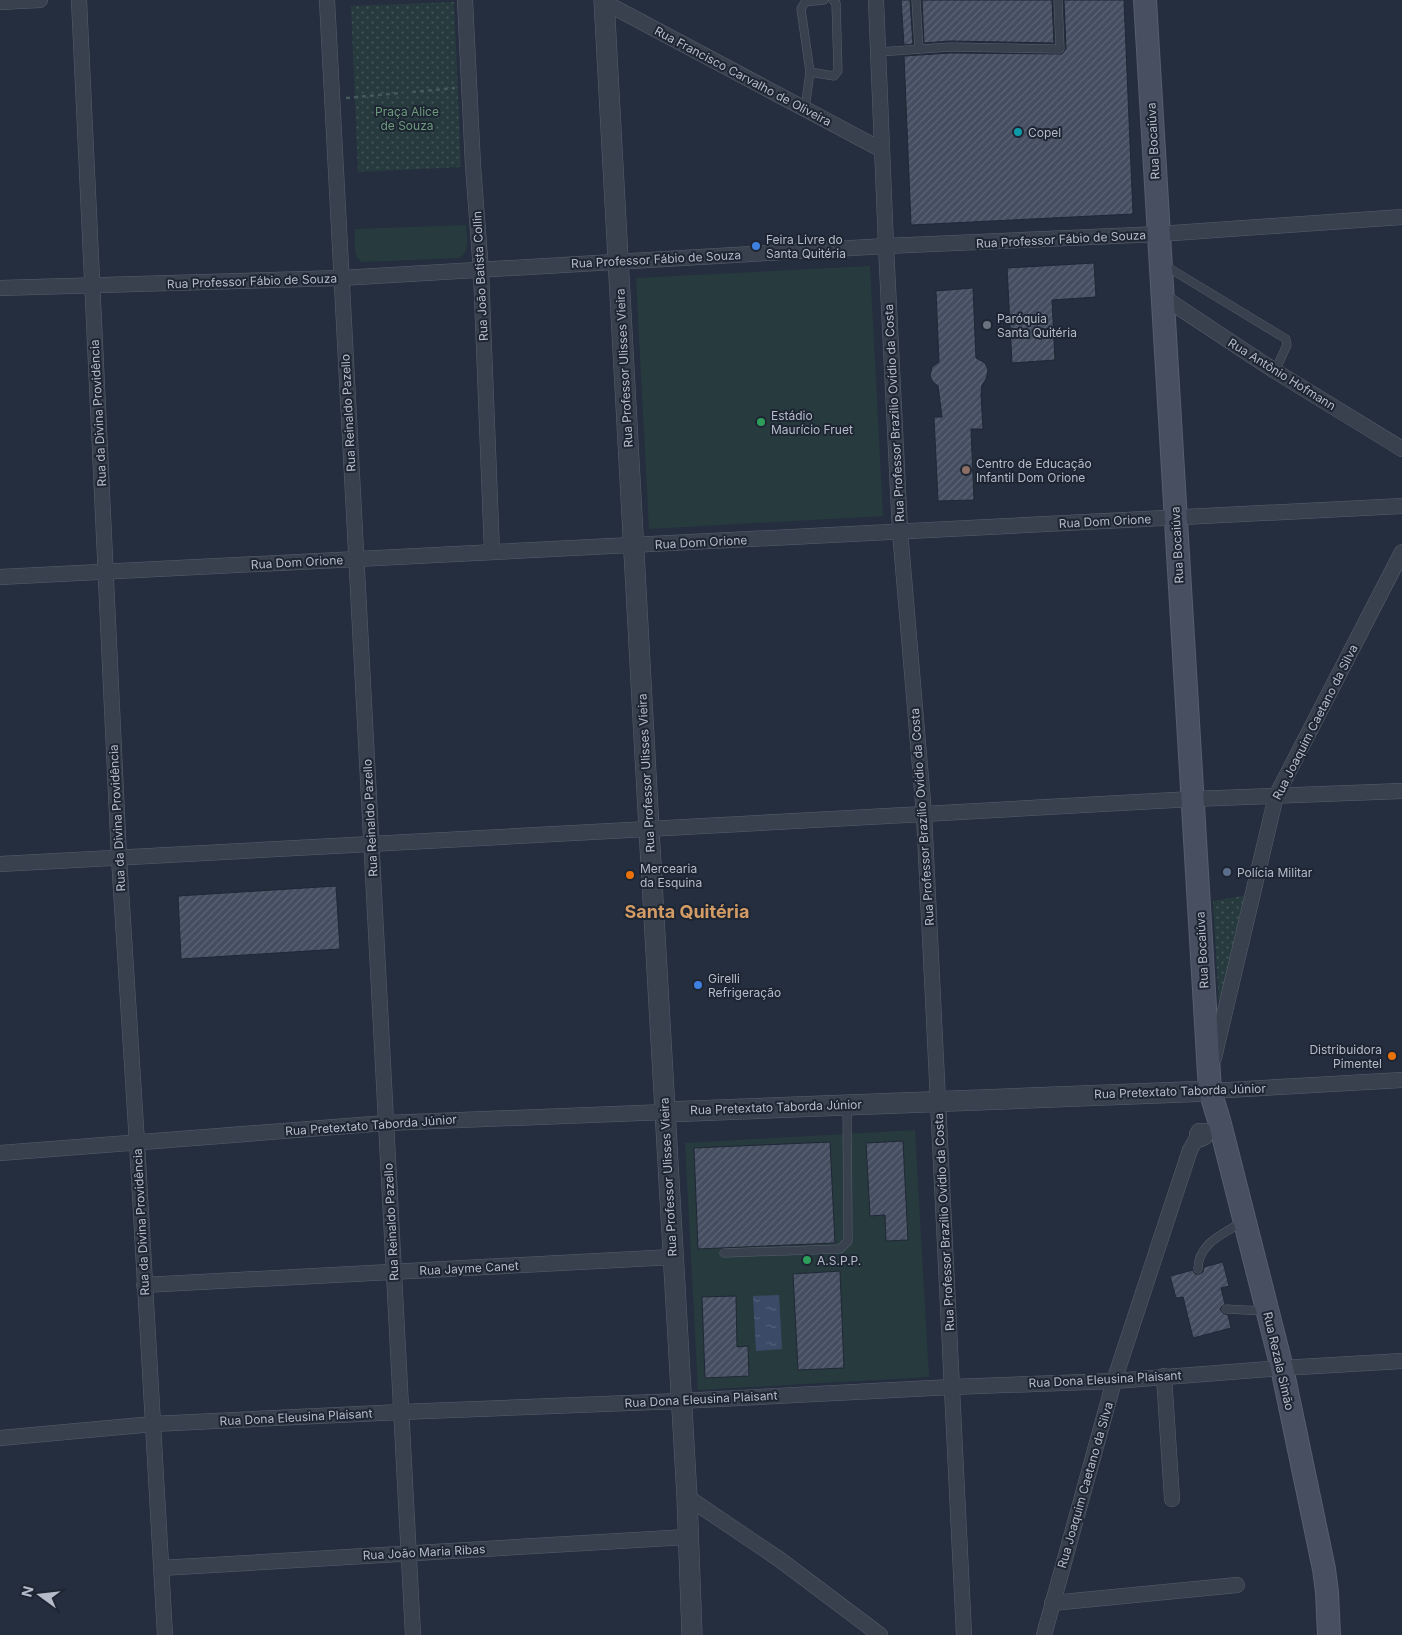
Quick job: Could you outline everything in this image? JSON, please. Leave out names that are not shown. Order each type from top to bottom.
[{"type":"main road","name":"Rua Bocaiúva","points":[[1145,0],[1210,1083]]},
{"type":"main road","name":"Rua Rezala Simão","points":[[1210,1083],[1282,1368],[1324,1568],[1329,1635]]},
{"type":"street","points":[[0,2],[40,0]]},
{"type":"street","name":"Rua da Divina Providência","points":[[79,0],[119,858],[165,1635]]},
{"type":"street","name":"Rua Reinaldo Pazello","points":[[326,0],[413,1635]]},
{"type":"street","name":"Rua João Batista Collin","points":[[465,0],[481,271],[492,552]]},
{"type":"street","name":"Rua Professor Brazílio Ovídio da Costa","points":[[876,0],[900,531],[924,814],[964,1635]]},
{"type":"street","name":"Rua Francisco Carvalho de Oliveira","points":[[604,1],[882,150]]},
{"type":"street","name":"Rua Professor Ulisses Vieira","points":[[604,1],[680,1401],[687,1497],[692,1635]]},
{"type":"street","name":"Rua Professor Fábio de Souza","points":[[0,288],[341,278],[481,271],[618,261],[886,246],[1159,234],[1402,217]]},
{"type":"street","name":"Rua Antônio Hofmann","points":[[1162,297],[1274,370],[1402,449]]},
{"type":"street","name":"Rua Dom Orione","points":[[0,577],[1402,506]]},
{"type":"street","name":"Rua Joaquim Caetano da Silva","points":[[1210,1083],[1276,796],[1402,552]]},
{"type":"street","points":[[0,864],[1192,798],[1402,791]]},
{"type":"street","name":"Rua Pretextato Taborda Júnior","points":[[0,1153],[386,1123],[938,1100],[1210,1083],[1402,1080]]},
{"type":"street","name":"Rua Joaquim Caetano da Silva","points":[[1044,1635],[1114,1381],[1190,1150],[1197,1138]]},
{"type":"street","name":"Rua Jayme Canet","points":[[144,1284],[673,1256]]},
{"type":"street","name":"Rua Dona Eleusina Plaisant","points":[[0,1438],[153,1424],[1114,1381],[1402,1360]]},
{"type":"street","points":[[1164,1376],[1172,1498]]},
{"type":"street","points":[[687,1497],[779,1559],[880,1635]]},
{"type":"street","name":"Rua João Maria Ribas","points":[[161,1568],[687,1537]]},
{"type":"street","points":[[1052,1603],[1236,1585]]},
{"type":"lane","points":[[805,109],[810,72],[802,9],[805,2],[824,0]]},
{"type":"lane","points":[[810,72],[834,76],[838,71],[836,3],[833,0]]},
{"type":"lane","points":[[916,0],[919,49]]},
{"type":"lane","points":[[879,52],[950,47],[1060,49],[1058,0]]},
{"type":"lane","points":[[1160,262],[1286,339],[1287,345],[1274,370]]},
{"type":"lane","points":[[724,1253],[840,1249],[848,1241],[847,1104]]},
{"type":"lane","points":[[1198,1269],[1198,1261],[1206,1246],[1244,1221]]},
{"type":"lane","points":[[1226,1309],[1268,1312]]},
{"type":"path","points":[[412,92],[469,87]]},
{"type":"path","points":[[332,99],[400,93]]},
{"type":"green space","name":"Praça Alice de Souza","points":[[454,2],[461,167],[358,172],[351,6]]},
{"type":"green space","points":[[466,225],[466,248],[463,255],[459,258],[362,262],[355,252],[355,229]]},
{"type":"green space","name":"Estádio Maurício Fruet","points":[[870,266],[883,516],[649,529],[636,278]]},
{"type":"green space","points":[[1248,895],[1219,1004],[1213,901]]},
{"type":"green space","name":"A.S.P.P.","points":[[915,1130],[929,1377],[698,1390],[685,1143]]},
{"type":"water","points":[[779,1295],[782,1349],[756,1351],[753,1296]]},
{"type":"building","points":[[901,0],[910,0],[913,44],[904,45]]},
{"type":"building","points":[[922,0],[1052,0],[1054,43],[950,41],[924,43]]},
{"type":"building","name":"Copel","points":[[1064,0],[1124,0],[1133,214],[911,225],[904,56],[950,53],[1062,54],[1066,49]]},
{"type":"building","points":[[1094,263],[1096,297],[1052,300],[1055,360],[1012,363],[1007,268]]},
{"type":"building","points":[[973,288],[976,358],[985,363],[988,370],[982,385],[981,394],[983,429],[971,429],[974,500],[938,501],[934,417],[942,417],[938,386],[930,376],[932,367],[939,362],[936,291]]},
{"type":"building","points":[[336,886],[340,949],[181,959],[178,896]]},
{"type":"building","points":[[903,1141],[908,1240],[886,1241],[885,1215],[870,1216],[866,1143]]},
{"type":"building","points":[[830,1142],[835,1243],[698,1249],[694,1148]]},
{"type":"building","points":[[1223,1262],[1229,1286],[1221,1288],[1225,1304],[1220,1309],[1228,1315],[1231,1328],[1193,1338],[1183,1297],[1176,1298],[1170,1276],[1193,1270],[1195,1274],[1200,1274],[1203,1272],[1204,1267]]},
{"type":"building","points":[[840,1271],[844,1368],[798,1370],[793,1274]]},
{"type":"building","points":[[736,1296],[737,1347],[748,1346],[749,1376],[705,1378],[702,1297]]},
{"type":"place","name":"Copel","points":[[1018,132]]},
{"type":"place","name":"Feira Livre do Santa Quitéria","points":[[756,246]]},
{"type":"place","name":"Paróquia Santa Quitéria","points":[[987,325]]},
{"type":"place","name":"Estádio Maurício Fruet","points":[[761,422]]},
{"type":"place","name":"Centro de Educação Infantil Dom Orione","points":[[966,470]]},
{"type":"place","name":"Polícia Militar","points":[[1227,872]]},
{"type":"place","name":"Mercearia da Esquina","points":[[630,875]]},
{"type":"place","name":"Girelli Refrigeração","points":[[698,985]]},
{"type":"place","name":"Distribuidora Pimentel","points":[[1392,1056]]},
{"type":"place","name":"A.S.P.P.","points":[[807,1260]]},
{"type":"district","name":"Santa Quitéria","points":[[687,911]]}]
